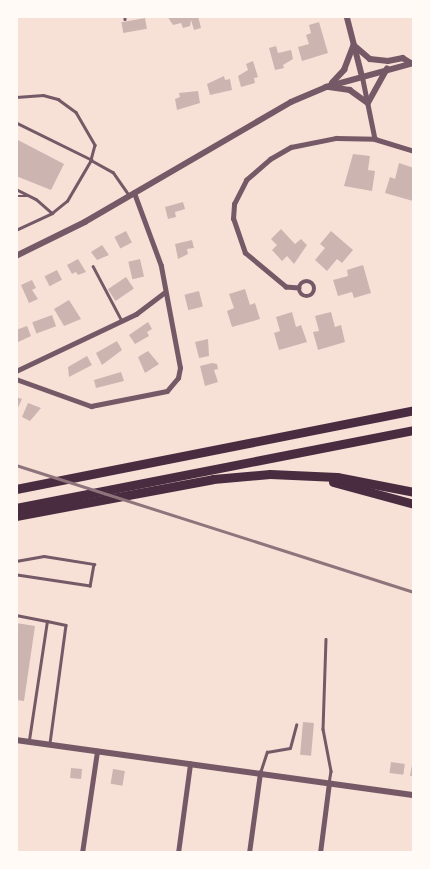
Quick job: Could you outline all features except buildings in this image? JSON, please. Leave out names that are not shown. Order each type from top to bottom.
[{"type":"highway","points":[[16,489],[414,410]]},
{"type":"highway","points":[[16,508],[414,430]]},
{"type":"highway","points":[[281,474],[353,486],[414,504]]},
{"type":"highway","points":[[16,516],[213,479],[281,474],[363,480],[414,492]]},
{"type":"street","points":[[347,16],[375,140]]},
{"type":"street","points":[[354,45],[370,59],[388,61],[402,58],[412,63]]},
{"type":"street","points":[[326,87],[344,70],[354,45]]},
{"type":"street","points":[[16,256],[132,194],[258,120],[326,87],[412,63]]},
{"type":"street","points":[[368,103],[387,69]]},
{"type":"street","points":[[326,87],[350,90],[368,103]]},
{"type":"street","points":[[299,288],[286,287],[245,253],[237,236],[234,204],[246,180],[258,168],[291,147],[336,138],[375,140],[414,151]]},
{"type":"street","points":[[16,379],[91,406],[167,391],[178,378],[180,368],[164,293],[161,266],[132,194]]},
{"type":"street","points":[[16,371],[122,320],[164,293]]},
{"type":"street","points":[[16,740],[414,795]]},
{"type":"street","points":[[82,853],[96,751]]},
{"type":"street","points":[[178,853],[190,764]]},
{"type":"street","points":[[249,853],[260,773]]},
{"type":"street","points":[[320,853],[329,783]]},
{"type":"lane","points":[[16,97],[43,95],[58,99],[76,112],[95,145],[91,160],[67,201],[52,213],[16,230]]},
{"type":"lane","points":[[16,123],[113,172],[132,194]]},
{"type":"lane","points":[[16,189],[30,196],[52,213]]},
{"type":"lane","points":[[16,196],[30,196]]},
{"type":"lane","points":[[93,266],[122,320]]},
{"type":"lane","points":[[16,561],[44,556],[94,564],[90,586],[16,574]]},
{"type":"lane","points":[[16,614],[66,625],[50,744]]},
{"type":"lane","points":[[29,741],[47,621]]},
{"type":"lane","points":[[326,638],[323,729],[331,772],[329,783]]},
{"type":"lane","points":[[260,773],[266,752],[290,748],[296,725]]},
{"type":"railway","points":[[16,465],[414,592]]}]
